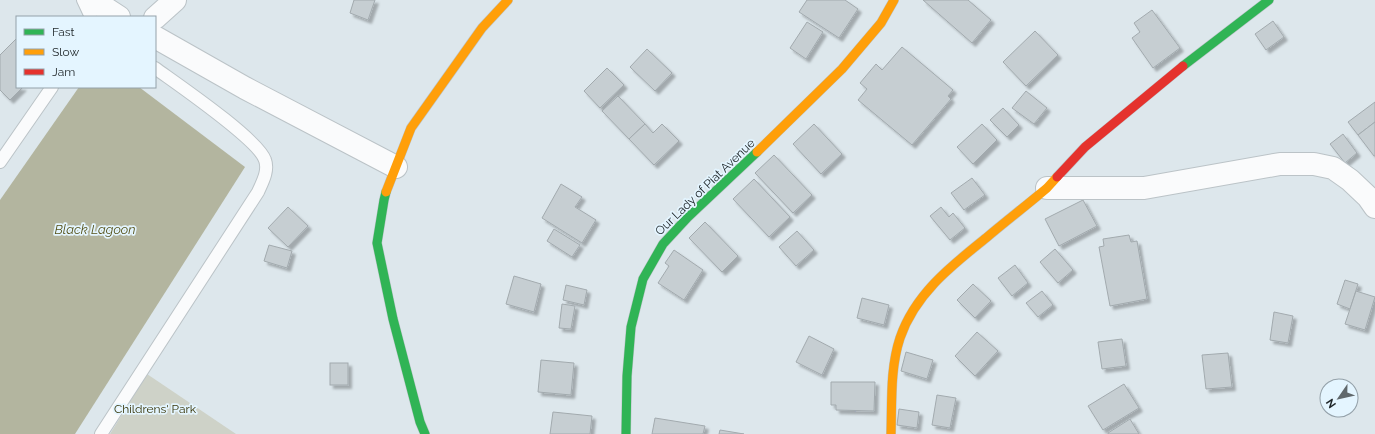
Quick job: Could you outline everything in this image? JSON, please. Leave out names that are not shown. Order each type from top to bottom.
[{"type":"street","points":[[93,0],[117,16]]},
{"type":"street","points":[[156,17],[175,0]]},
{"type":"street","points":[[425,434],[420,422],[393,319],[377,243],[384,200],[411,128],[482,28],[508,0]]},
{"type":"street","name":"Our Lady of Piat Avenue","points":[[626,434],[627,376],[631,327],[643,279],[663,244],[688,217],[842,69],[881,23],[894,0]]},
{"type":"street","points":[[891,434],[894,364],[900,338],[909,316],[919,300],[948,268],[1047,188],[1085,147],[1208,46],[1269,0]]},
{"type":"street","points":[[156,38],[245,88],[396,167]]},
{"type":"street","points":[[1047,188],[1144,188],[1280,164],[1314,164],[1333,168],[1350,180],[1375,207]]},
{"type":"lane","points":[[83,0],[91,16]]},
{"type":"lane","points":[[101,434],[258,192],[265,175],[265,161],[257,148],[232,126],[156,69]]},
{"type":"lane","points":[[0,162],[51,88]]},
{"type":"green space","name":"Childrens' Park","points":[[147,374],[236,434],[110,434]]},
{"type":"water","name":"Black Lagoon","points":[[78,88],[140,88],[245,167],[75,434],[0,434],[0,200]]},
{"type":"building","points":[[354,0],[375,0],[368,20],[350,13]]},
{"type":"building","points":[[807,0],[845,0],[858,9],[839,38],[799,12]]},
{"type":"building","points":[[923,0],[968,0],[991,20],[972,43]]},
{"type":"building","points":[[1152,10],[1180,48],[1153,68],[1132,38],[1140,32],[1134,23]]},
{"type":"building","points":[[1273,21],[1284,37],[1266,50],[1255,34]]},
{"type":"building","points":[[807,22],[823,32],[806,59],[790,48]]},
{"type":"building","points":[[1035,31],[1058,55],[1026,86],[1003,62]]},
{"type":"building","points":[[16,39],[16,88],[22,88],[10,100],[0,90],[0,55]]},
{"type":"building","points":[[902,47],[953,90],[948,96],[951,99],[912,145],[858,100],[867,89],[860,83],[876,64],[882,70]]},
{"type":"building","points":[[647,49],[672,73],[655,91],[630,67]]},
{"type":"building","points":[[607,68],[624,85],[600,108],[584,91]]},
{"type":"building","points":[[1026,91],[1047,108],[1034,124],[1012,108]]},
{"type":"building","points":[[618,96],[645,124],[629,139],[602,111]]},
{"type":"building","points":[[1375,102],[1375,122],[1358,135],[1348,122]]},
{"type":"building","points":[[1003,108],[1019,125],[1007,137],[990,120]]},
{"type":"building","points":[[1375,122],[1375,156],[1374,156],[1358,135]]},
{"type":"building","points":[[645,124],[653,133],[662,124],[679,141],[654,165],[629,139]]},
{"type":"building","points":[[814,124],[842,154],[821,174],[793,144]]},
{"type":"building","points":[[982,124],[997,140],[973,164],[957,147]]},
{"type":"building","points":[[1343,134],[1357,153],[1345,163],[1330,144]]},
{"type":"building","points":[[774,155],[812,195],[793,213],[755,173]]},
{"type":"building","points":[[972,178],[985,195],[964,210],[951,193]]},
{"type":"building","points":[[754,179],[790,217],[769,237],[733,199]]},
{"type":"building","points":[[561,184],[582,197],[575,207],[596,220],[582,243],[542,218]]},
{"type":"building","points":[[1083,200],[1097,226],[1059,246],[1045,219]]},
{"type":"building","points":[[288,207],[308,226],[288,247],[268,228]]},
{"type":"building","points":[[941,207],[949,217],[953,213],[965,228],[950,240],[930,216]]},
{"type":"building","points":[[705,222],[738,256],[722,272],[689,238]]},
{"type":"building","points":[[554,229],[580,245],[572,257],[547,241]]},
{"type":"building","points":[[797,231],[814,250],[796,266],[779,247]]},
{"type":"building","points":[[1129,235],[1131,242],[1137,241],[1147,299],[1110,306],[1099,247],[1104,246],[1103,239]]},
{"type":"building","points":[[269,245],[292,251],[287,268],[264,261]]},
{"type":"building","points":[[1055,249],[1073,270],[1058,283],[1040,262]]},
{"type":"building","points":[[674,250],[703,270],[684,300],[658,283],[669,266],[665,263]]},
{"type":"building","points":[[1015,265],[1028,283],[1012,296],[998,278]]},
{"type":"building","points":[[514,276],[541,284],[534,312],[506,304]]},
{"type":"building","points":[[1345,280],[1358,284],[1350,309],[1337,304]]},
{"type":"building","points":[[973,284],[991,301],[975,318],[957,300]]},
{"type":"building","points":[[566,285],[587,290],[584,305],[563,300]]},
{"type":"building","points":[[1042,291],[1053,305],[1038,317],[1026,303]]},
{"type":"building","points":[[1356,291],[1375,297],[1365,330],[1345,324]]},
{"type":"building","points":[[862,298],[889,305],[884,325],[857,318]]},
{"type":"building","points":[[562,304],[575,306],[571,329],[559,328]]},
{"type":"building","points":[[1274,312],[1293,316],[1288,343],[1270,340]]},
{"type":"building","points":[[977,332],[998,351],[975,376],[955,356]]},
{"type":"building","points":[[809,336],[834,349],[822,375],[796,362]]},
{"type":"building","points":[[1122,339],[1126,366],[1102,369],[1098,342]]},
{"type":"building","points":[[906,352],[933,360],[927,379],[901,371]]},
{"type":"building","points":[[1228,353],[1232,387],[1206,389],[1202,355]]},
{"type":"building","points":[[541,360],[574,363],[571,395],[538,392]]},
{"type":"building","points":[[330,363],[348,363],[348,385],[330,385]]},
{"type":"building","points":[[831,382],[875,382],[874,411],[836,410],[836,405],[831,405]]},
{"type":"building","points":[[1124,384],[1139,408],[1103,430],[1088,406]]},
{"type":"building","points":[[937,395],[956,398],[950,428],[932,425]]},
{"type":"building","points":[[899,409],[919,412],[917,428],[897,425]]},
{"type":"building","points":[[553,412],[592,416],[590,434],[550,434]]},
{"type":"building","points":[[655,418],[705,426],[703,434],[652,434]]},
{"type":"building","points":[[1130,419],[1139,434],[1108,434],[1108,433]]},
{"type":"building","points":[[720,430],[744,434],[719,434]]},
{"type":"traffic: fast","points":[[1183,66],[1269,0]]},
{"type":"traffic: fast","points":[[626,434],[627,376],[631,327],[643,279],[663,244],[688,217],[757,152]]},
{"type":"traffic: fast","points":[[386,192],[377,243],[393,319],[420,422],[425,434]]},
{"type":"traffic: slow","points":[[386,192],[411,128],[482,28],[508,0]]},
{"type":"traffic: slow","points":[[757,152],[842,69],[881,23],[894,0]]},
{"type":"traffic: slow","points":[[891,434],[892,385],[897,349],[907,322],[915,308],[925,294],[947,270],[1047,188],[1057,177]]},
{"type":"traffic: jam","points":[[1057,177],[1085,147],[1183,66]]}]
